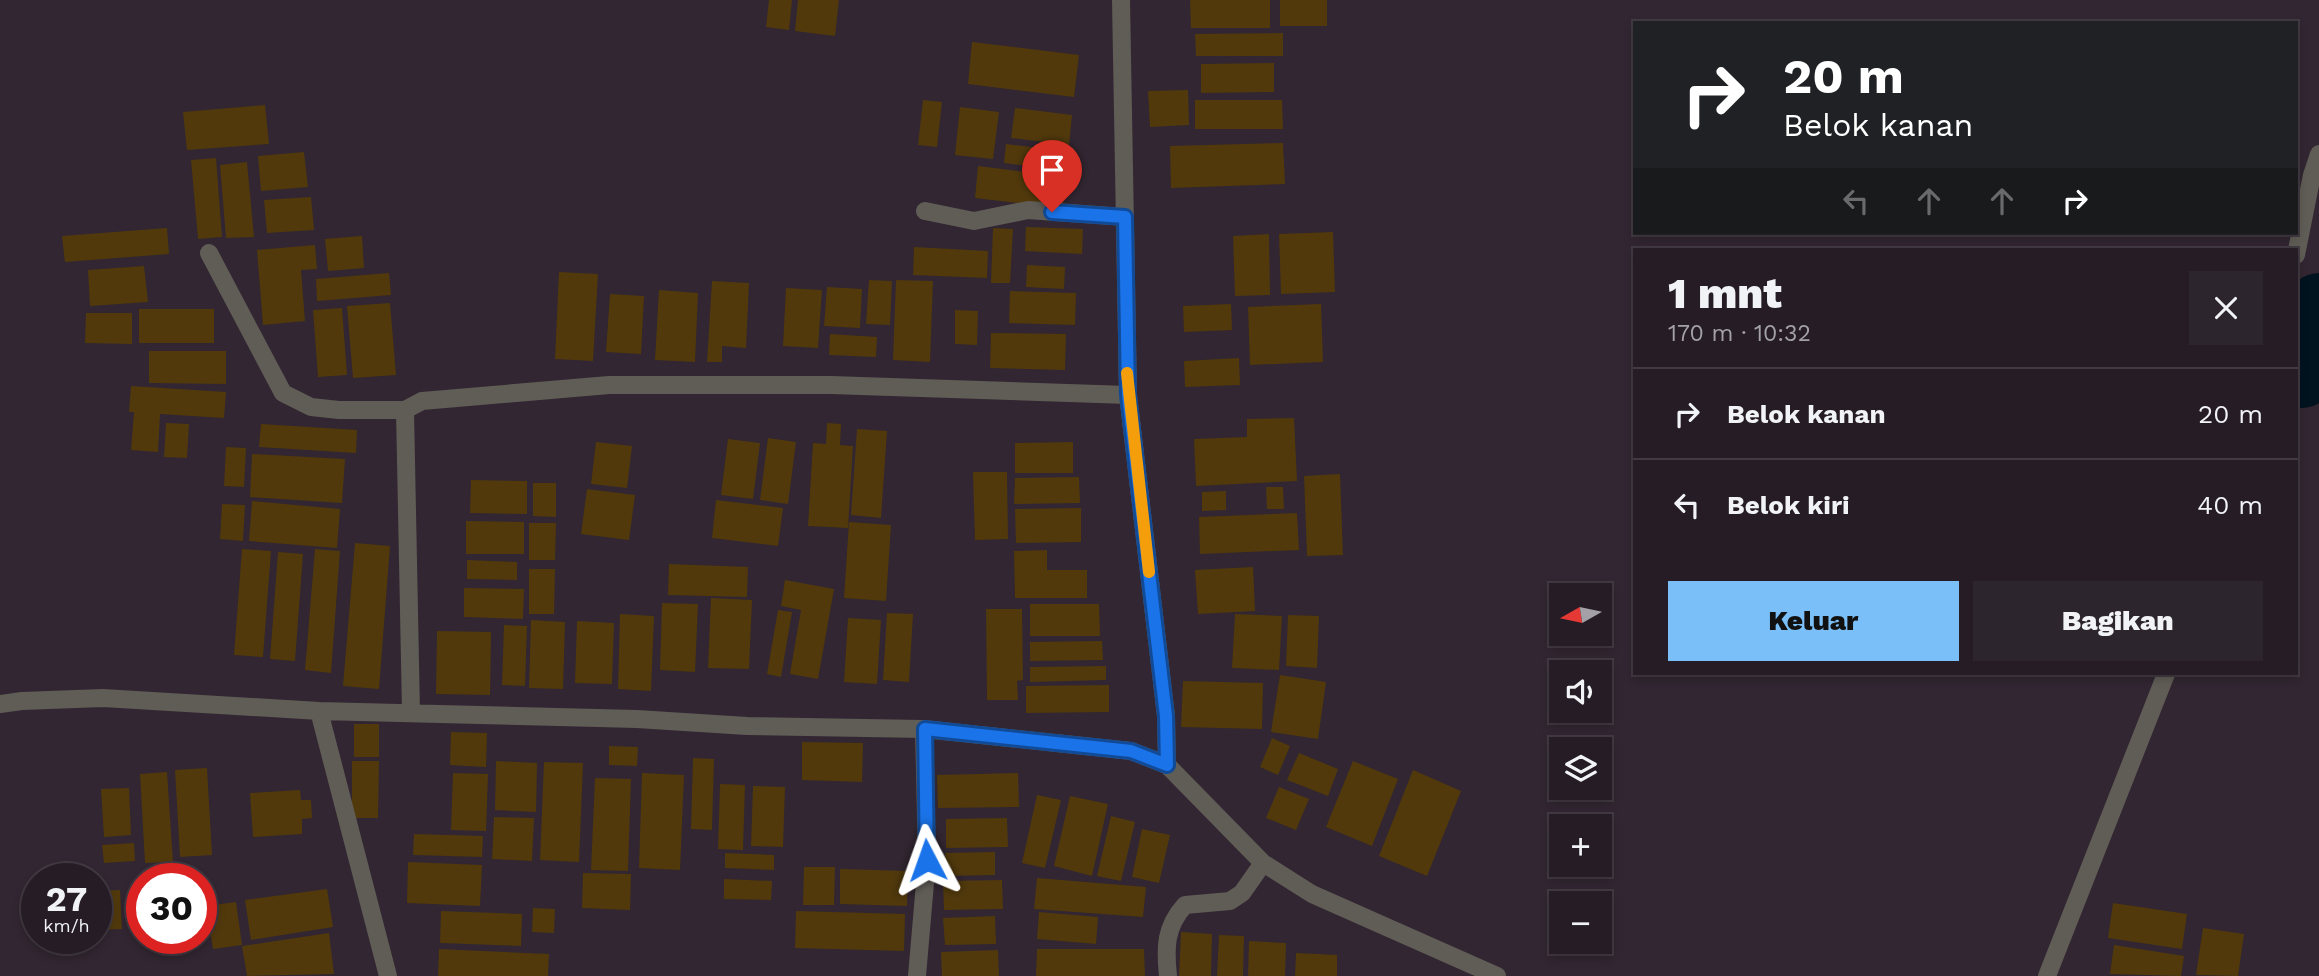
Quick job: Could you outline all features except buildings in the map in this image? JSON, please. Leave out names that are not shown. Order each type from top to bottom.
[{"type":"street","points":[[1121,0],[1128,395],[1166,716],[1167,765]]},
{"type":"street","points":[[2298,248],[2319,155],[2319,138]]},
{"type":"street","points":[[925,211],[974,220],[987,220],[1028,210],[1125,217]]},
{"type":"street","points":[[209,253],[283,393],[311,407],[405,410],[422,401],[608,385],[831,385],[1128,395]]},
{"type":"street","points":[[405,410],[411,712]]},
{"type":"street","points":[[2047,976],[2166,675]]},
{"type":"street","points":[[0,704],[103,698],[319,711],[637,719],[747,726],[925,729],[1131,751],[1167,765],[1263,863],[1312,894],[1497,976]]},
{"type":"street","points":[[319,711],[388,976]]},
{"type":"street","points":[[917,976],[927,860],[925,729]]},
{"type":"street","points":[[1168,976],[1166,943],[1174,917],[1185,905],[1230,901],[1242,893],[1263,863]]},
{"type":"waterway","points":[[2302,375],[2319,306]]},
{"type":"slow traffic","points":[[1127,373],[1149,572]]},
{"type":"route","points":[[927,860],[925,729],[1131,751],[1167,765],[1166,716],[1128,395],[1125,217],[1052,212]]}]
